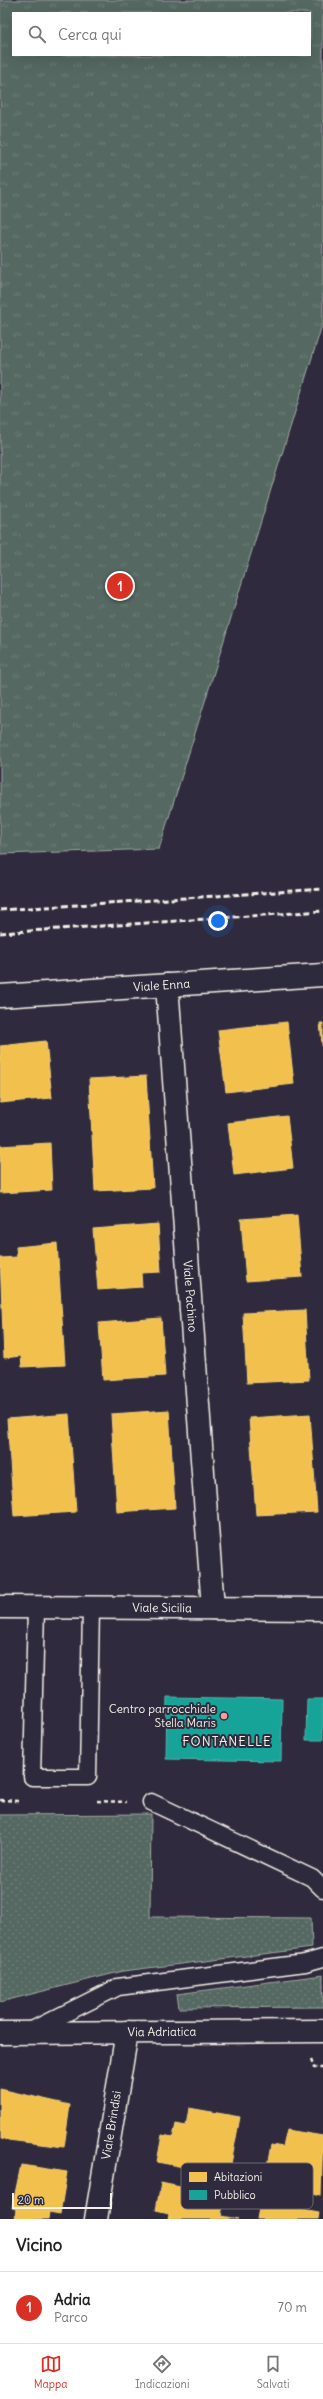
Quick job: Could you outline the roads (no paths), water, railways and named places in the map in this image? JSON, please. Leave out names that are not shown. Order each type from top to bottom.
[{"type":"street","name":"Viale Enna","points":[[0,996],[323,975]]},
{"type":"street","name":"Viale Pachino","points":[[167,985],[213,1608]]},
{"type":"street","name":"Viale Sicilia","points":[[0,1607],[323,1609]]},
{"type":"street","name":"Via Adriatica","points":[[0,2033],[323,2031]]},
{"type":"street","name":"Viale Brindisi","points":[[96,2219],[127,2032]]},
{"type":"lane","points":[[36,1607],[32,1777],[88,1777],[92,1607]]},
{"type":"lane","points":[[151,1802],[312,1878],[323,1889]]},
{"type":"lane","points":[[26,2033],[118,1988],[305,1963],[323,1958]]},
{"type":"railway","points":[[0,910],[323,889]]},
{"type":"railway","points":[[0,933],[323,911]]},
{"type":"place","name":"Adria","points":[[120,586]]},
{"type":"place","name":"Centro parrocchiale Stella Maris","points":[[224,1716]]},
{"type":"district","name":"FONTANELLE","points":[[227,1741]]}]
